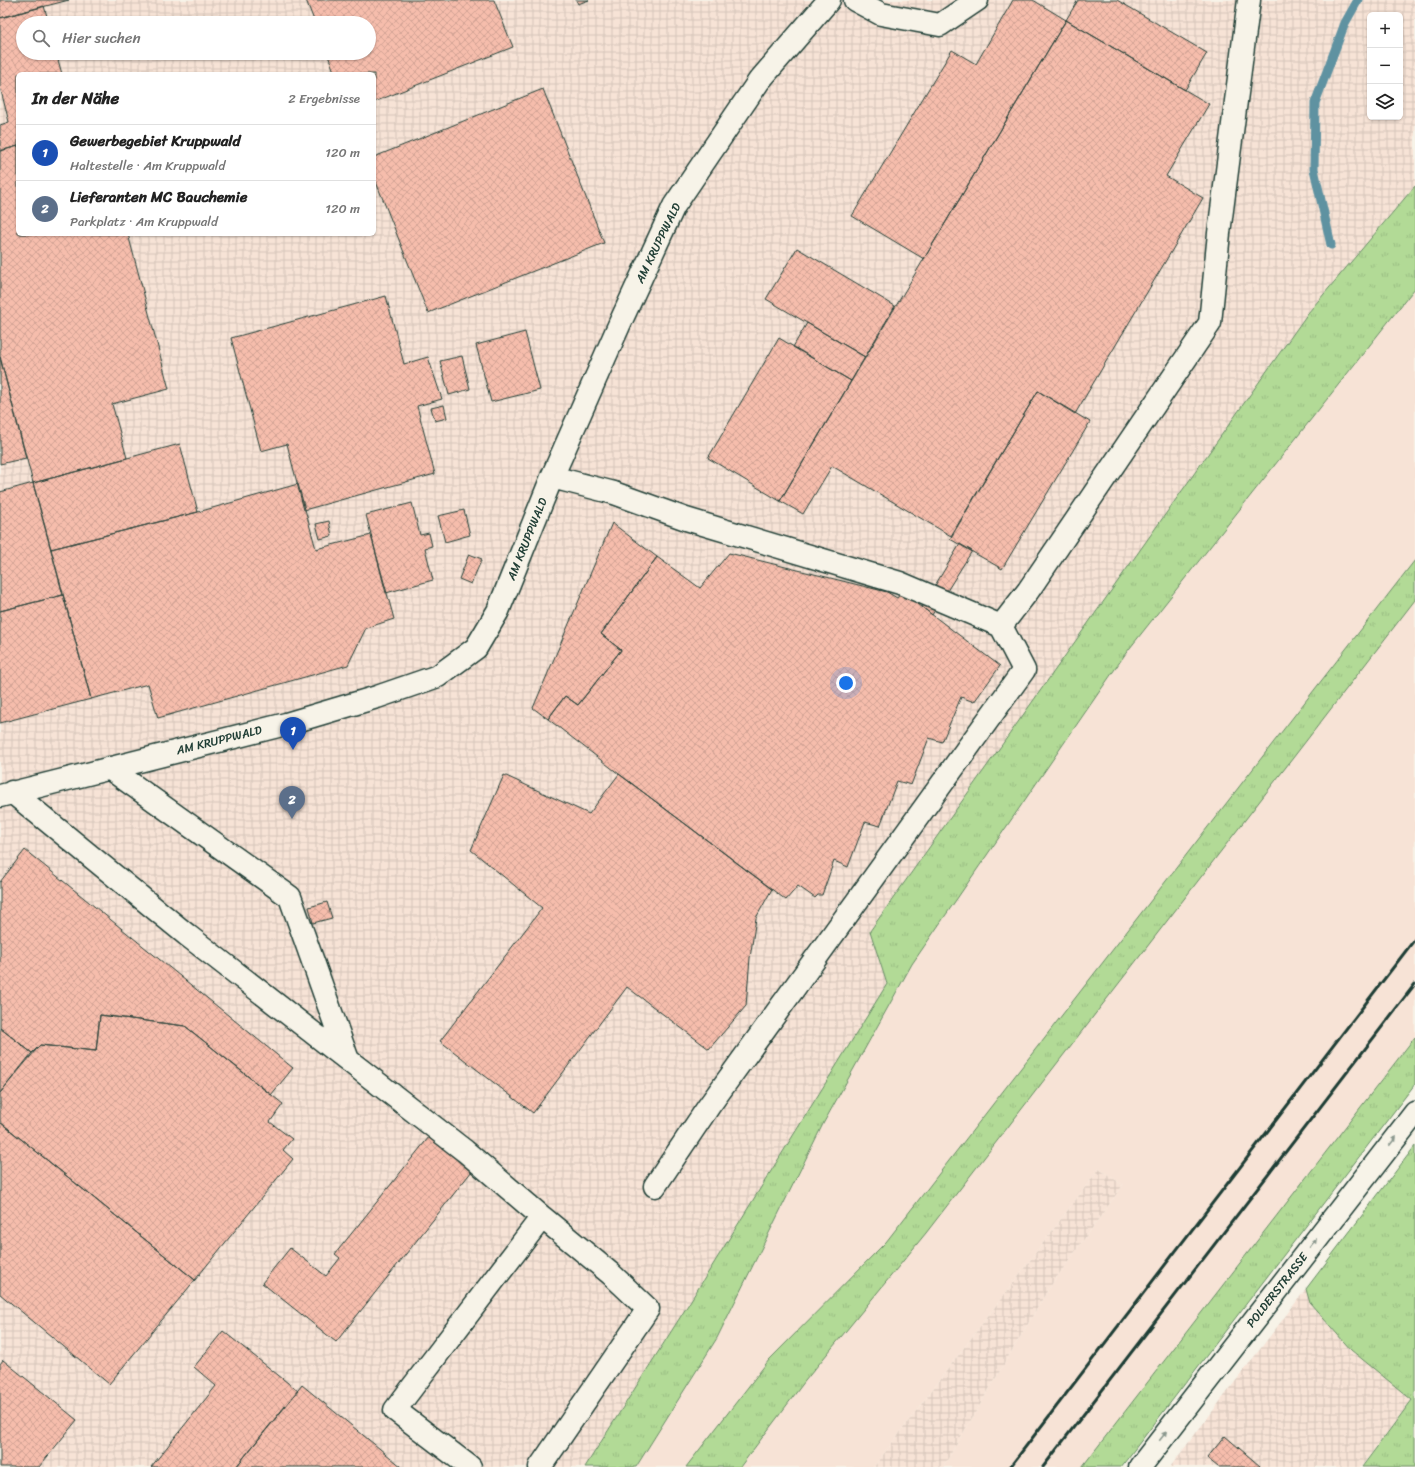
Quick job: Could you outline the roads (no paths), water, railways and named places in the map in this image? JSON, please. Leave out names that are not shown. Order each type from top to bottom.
[{"type":"street","name":"AM KRUPPWALD","points":[[6,794],[286,724],[377,697],[438,676],[476,648],[498,611],[552,477],[620,323],[674,206],[759,81],[829,0]]},
{"type":"street","points":[[855,0],[881,14],[940,25],[977,0]]},
{"type":"street","points":[[1001,626],[1028,591],[1210,323],[1219,234],[1249,0]]},
{"type":"street","points":[[552,477],[614,494],[693,521],[900,582],[1001,626],[1024,670],[709,1106],[655,1186]]},
{"type":"street","points":[[109,768],[290,897],[348,1060]]},
{"type":"street","points":[[6,794],[465,1151],[611,1274],[648,1309],[540,1467]]},
{"type":"street","name":"POLDERSTRASSE","points":[[1140,1467],[1415,1113]]},
{"type":"street","points":[[470,1467],[394,1410],[542,1217]]},
{"type":"waterway","points":[[1331,245],[1314,169],[1315,103],[1345,23],[1358,0]]},
{"type":"railway","points":[[1010,1467],[1415,939]]},
{"type":"railway","points":[[1043,1467],[1415,984]]},
{"type":"place","name":"Gewerbegebiet Kruppwald","points":[[293,750]]},
{"type":"place","name":"Lieferanten MC Bauchemie","points":[[292,819]]}]
